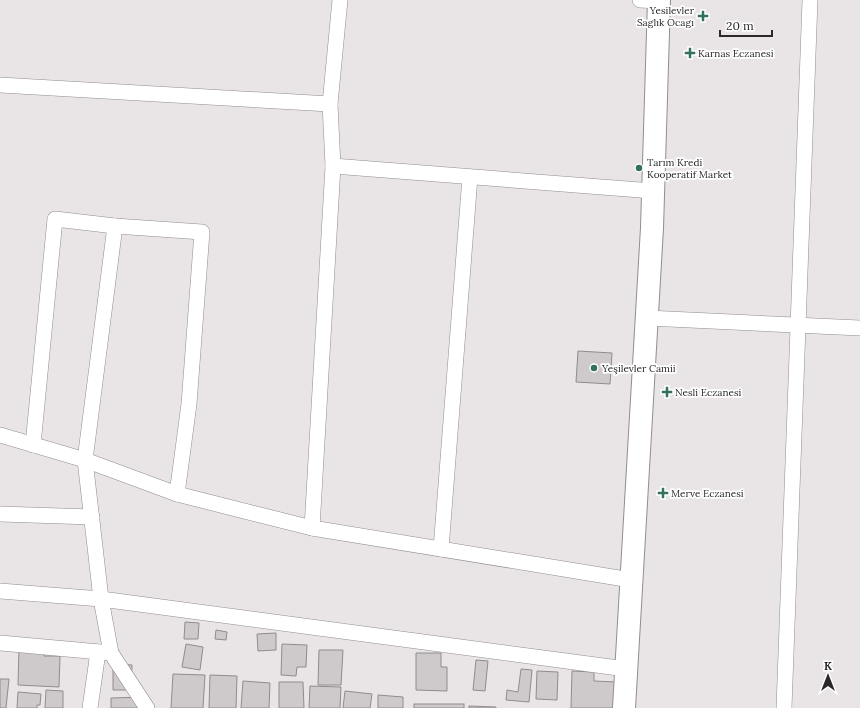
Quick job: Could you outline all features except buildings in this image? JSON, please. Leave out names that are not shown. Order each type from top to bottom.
[{"type":"main road","points":[[624,708],[653,191],[653,0]]},
{"type":"street","points":[[312,528],[333,166],[330,104],[340,0]]},
{"type":"street","points":[[784,708],[810,0]]},
{"type":"street","points":[[0,85],[330,104]]},
{"type":"street","points":[[333,166],[653,191]]},
{"type":"street","points":[[441,549],[470,177]]},
{"type":"street","points":[[33,444],[55,220],[202,232],[189,404],[177,494]]},
{"type":"street","points":[[90,708],[105,653],[101,599],[85,460],[115,226]]},
{"type":"street","points":[[647,318],[860,328]]},
{"type":"street","points":[[0,435],[85,460],[177,494],[312,528],[631,580]]},
{"type":"street","points":[[0,514],[92,517]]},
{"type":"street","points":[[0,591],[101,599],[626,669]]},
{"type":"street","points":[[0,644],[105,653],[147,708]]},
{"type":"place","name":"Yesilevler Saglık Ocagı","points":[[703,16]]},
{"type":"place","name":"Karnas Eczanesi","points":[[690,53]]},
{"type":"place","name":"Tarım Kredi Kooperatif Market","points":[[639,168]]},
{"type":"place","name":"Yeşilevler Camii","points":[[594,368]]},
{"type":"place","name":"Nesli Eczanesi","points":[[667,392]]},
{"type":"place","name":"Merve Eczanesi","points":[[663,493]]}]
